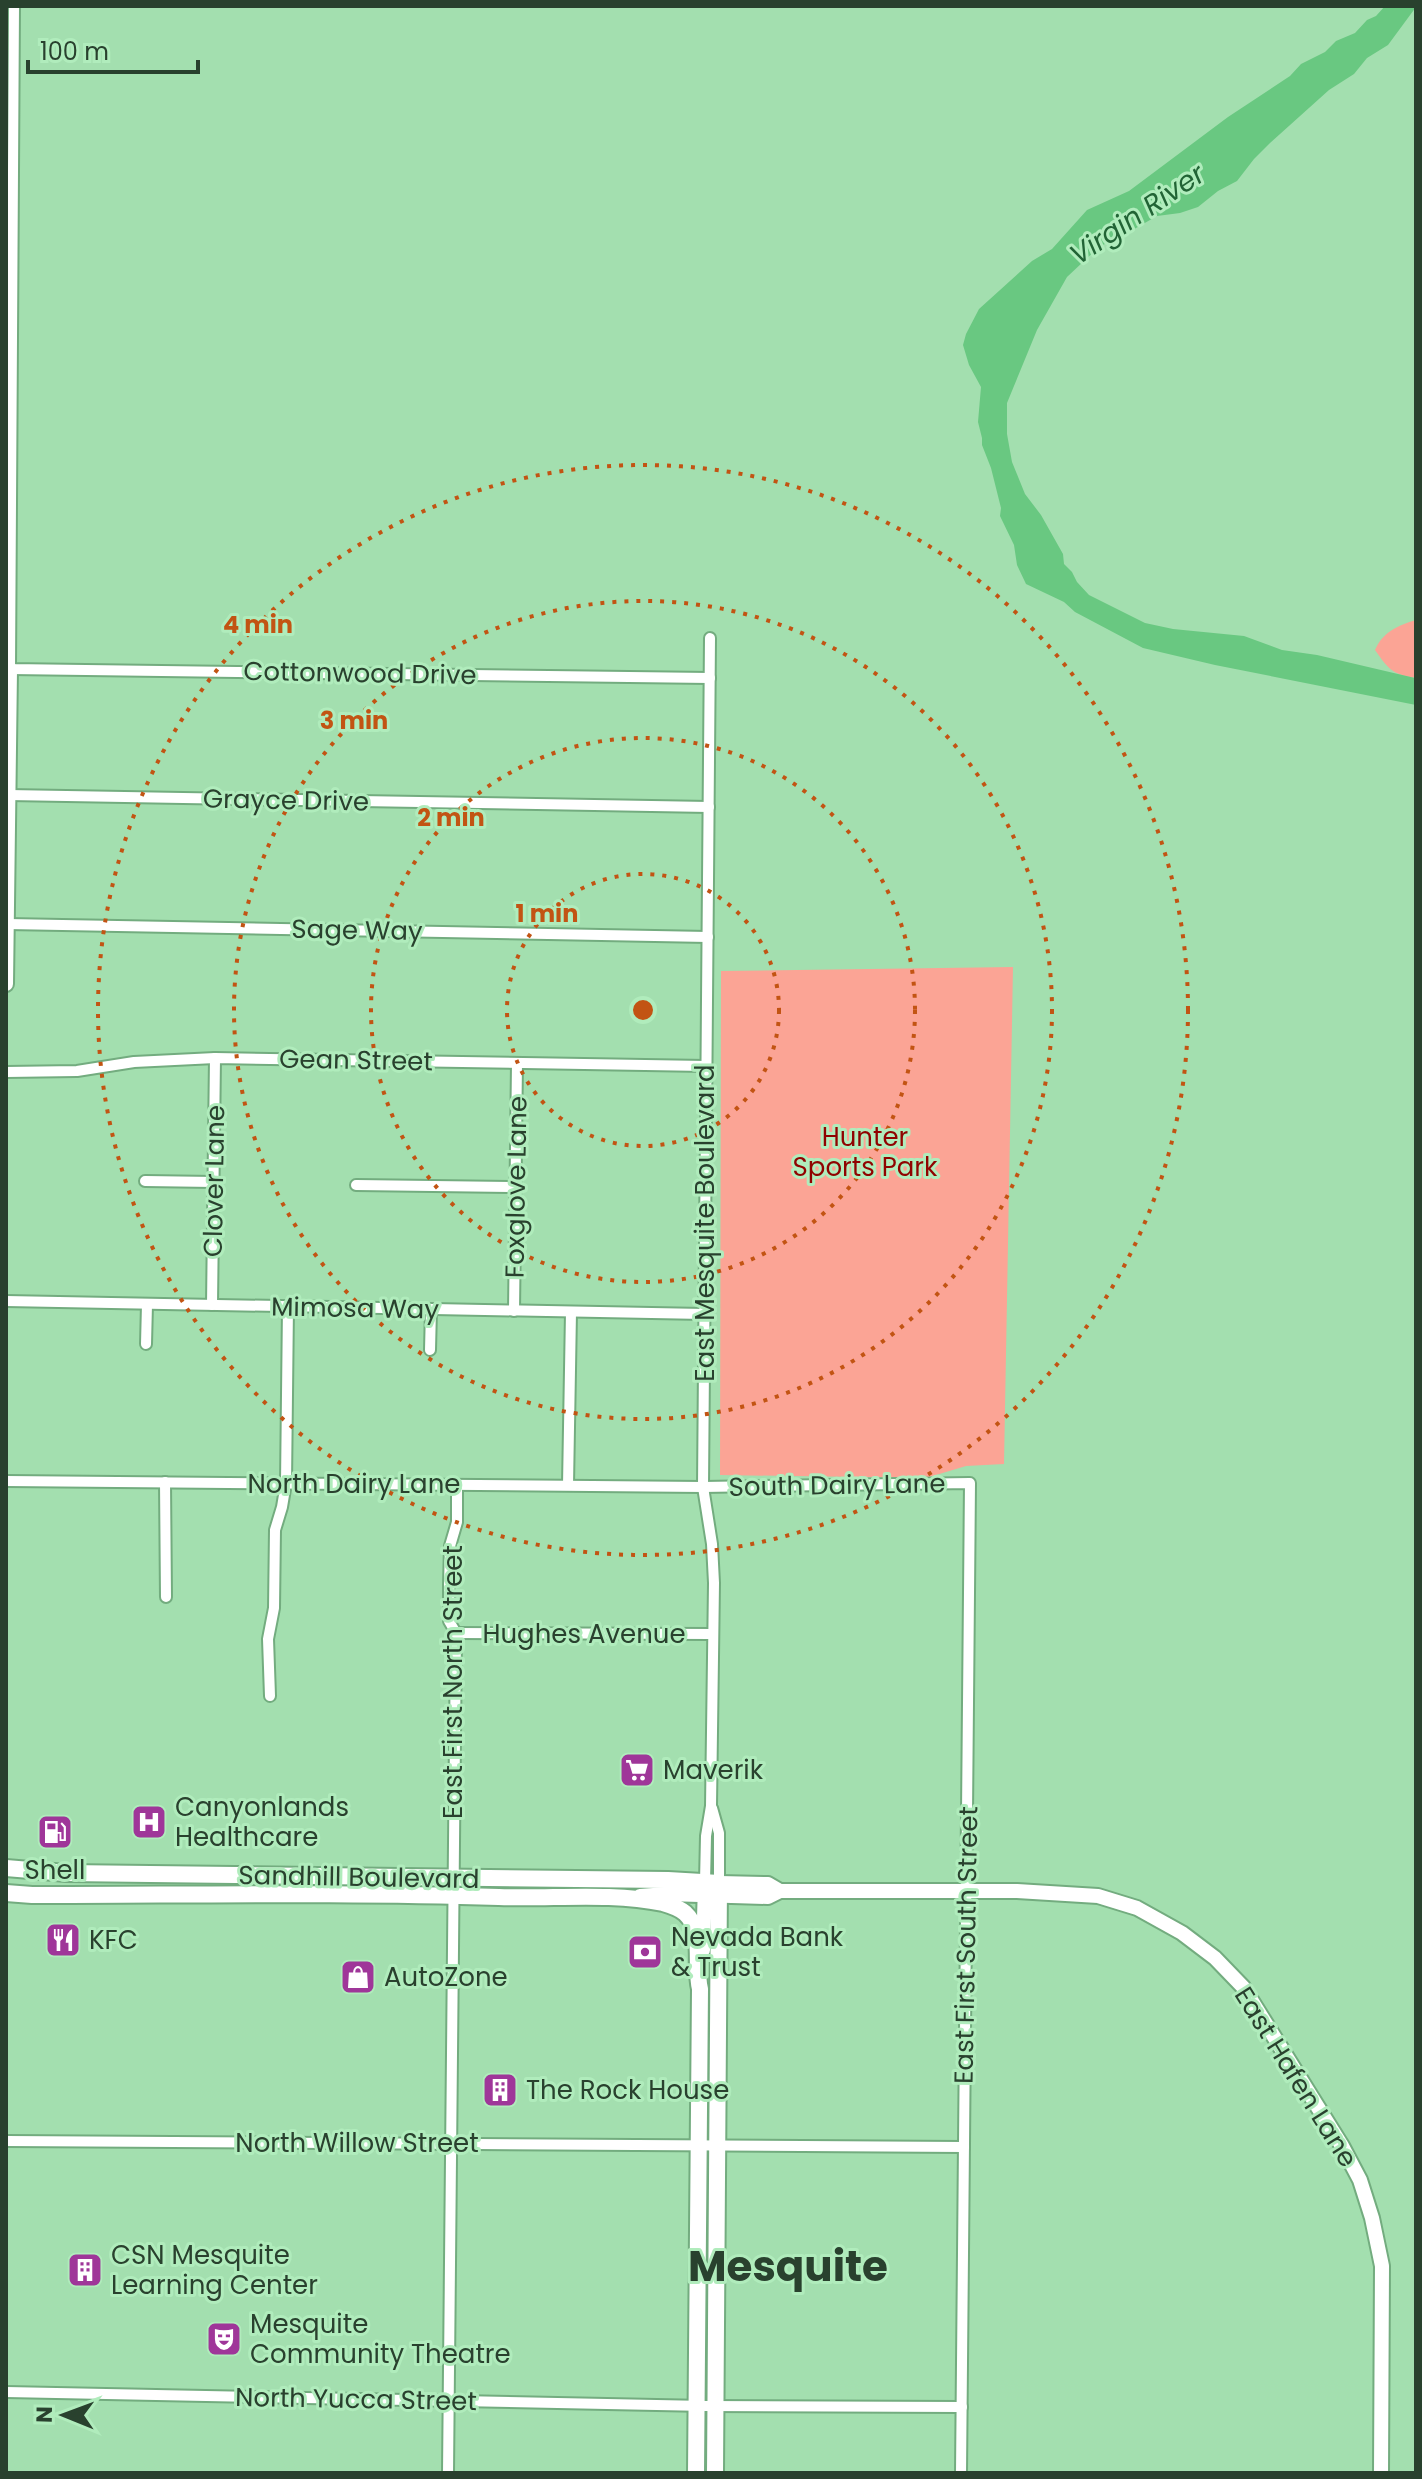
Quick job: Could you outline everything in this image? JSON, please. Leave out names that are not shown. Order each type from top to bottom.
[{"type":"main road","points":[[6,984],[10,669]]},
{"type":"main road","name":"Sandhill Boulevard","points":[[6,1868],[53,1873],[280,1876],[608,1898],[712,1889]]},
{"type":"main road","points":[[189,1895],[204,1889],[271,1889],[280,1876]]},
{"type":"main road","name":"Sandhill Boulevard","points":[[6,1893],[189,1895],[452,1887],[712,1889]]},
{"type":"main road","name":"East Hafen Lane","points":[[712,1889],[768,1897],[780,1891],[1052,1892],[1098,1896],[1137,1908],[1182,1933],[1215,1958],[1243,1987],[1342,2146],[1364,2192],[1382,2266],[1381,2473]]},
{"type":"main road","name":"East Mesquite Boulevard","points":[[708,2145],[700,1989],[712,1889]]},
{"type":"main road","name":"East Mesquite Boulevard","points":[[706,2406],[712,1889]]},
{"type":"main road","points":[[608,1898],[663,1903],[685,1914],[692,1922],[696,1938],[700,1989]]},
{"type":"main road","points":[[696,2473],[706,2406]]},
{"type":"main road","points":[[706,2406],[715,2473]]},
{"type":"street","points":[[10,669],[10,43],[14,6]]},
{"type":"street","name":"East Mesquite Boulevard","points":[[710,638],[703,1487],[713,1557],[711,1806],[719,1833],[712,1889]]},
{"type":"street","name":"Cottonwood Drive","points":[[10,669],[710,678]]},
{"type":"street","name":"Grayce Drive","points":[[8,795],[709,807]]},
{"type":"street","name":"Sage Way","points":[[7,924],[708,937]]},
{"type":"street","name":"Gean Street","points":[[6,1072],[77,1071],[134,1062],[215,1058],[706,1066]]},
{"type":"street","name":"Clover Lane","points":[[212,1305],[215,1058]]},
{"type":"street","name":"Foxglove Lane","points":[[514,1311],[517,1063]]},
{"type":"street","points":[[145,1181],[214,1182]]},
{"type":"street","points":[[356,1185],[516,1187]]},
{"type":"street","name":"Mimosa Way","points":[[6,1301],[704,1314]]},
{"type":"street","points":[[146,1344],[147,1304]]},
{"type":"street","points":[[270,1696],[268,1639],[274,1608],[275,1530],[286,1483],[288,1306]]},
{"type":"street","points":[[430,1350],[431,1309]]},
{"type":"street","points":[[568,1485],[571,1312]]},
{"type":"street","name":"North Dairy Lane","points":[[6,1481],[703,1487]]},
{"type":"street","points":[[165,1482],[166,1597]]},
{"type":"street","name":"South Dairy Lane","points":[[703,1487],[970,1483]]},
{"type":"street","name":"East First South Street","points":[[961,2473],[970,1483]]},
{"type":"street","name":"East First North Street","points":[[448,2473],[456,1633],[449,1621],[449,1585],[450,1546],[457,1522],[457,1485]]},
{"type":"street","name":"Hughes Avenue","points":[[456,1633],[713,1634]]},
{"type":"street","name":"North Willow Street","points":[[6,2141],[964,2147]]},
{"type":"street","name":"North Yucca Street","points":[[6,2392],[706,2406],[962,2407]]},
{"type":"green space","points":[[1416,620],[1416,678],[1392,670],[1375,650],[1391,630]]},
{"type":"green space","name":"Hunter Sports Park","points":[[1013,967],[1004,1464],[966,1466],[926,1478],[720,1475],[721,971]]},
{"type":"water","name":"Virgin River","points":[[1385,6],[1416,7],[1388,45],[1367,58],[1354,74],[1329,90],[1270,143],[1237,181],[1198,207],[1157,216],[1100,246],[1067,277],[1037,330],[1007,403],[1007,434],[1012,462],[1025,494],[1063,554],[1064,564],[1089,595],[1145,623],[1244,636],[1282,650],[1415,678],[1416,705],[1143,648],[1075,612],[1064,602],[1026,584],[1017,565],[1014,545],[1000,516],[1001,508],[978,422],[981,387],[963,345],[979,309],[1032,261],[1052,249],[1087,210],[1129,191],[1228,117],[1290,76],[1301,64],[1325,52],[1336,41],[1355,33]]},
{"type":"place","name":"Maverik","points":[[637,1770]]},
{"type":"place","name":"Canyonlands Healthcare","points":[[149,1822]]},
{"type":"place","name":"Shell","points":[[55,1832]]},
{"type":"place","name":"KFC","points":[[63,1940]]},
{"type":"place","name":"Nevada Bank & Trust","points":[[645,1952]]},
{"type":"place","name":"AutoZone","points":[[358,1977]]},
{"type":"place","name":"The Rock House","points":[[500,2090]]},
{"type":"place","name":"CSN Mesquite Learning Center","points":[[85,2270]]},
{"type":"place","name":"Mesquite Community Theatre","points":[[224,2339]]},
{"type":"district","name":"Mesquite","points":[[788,2266]]}]
